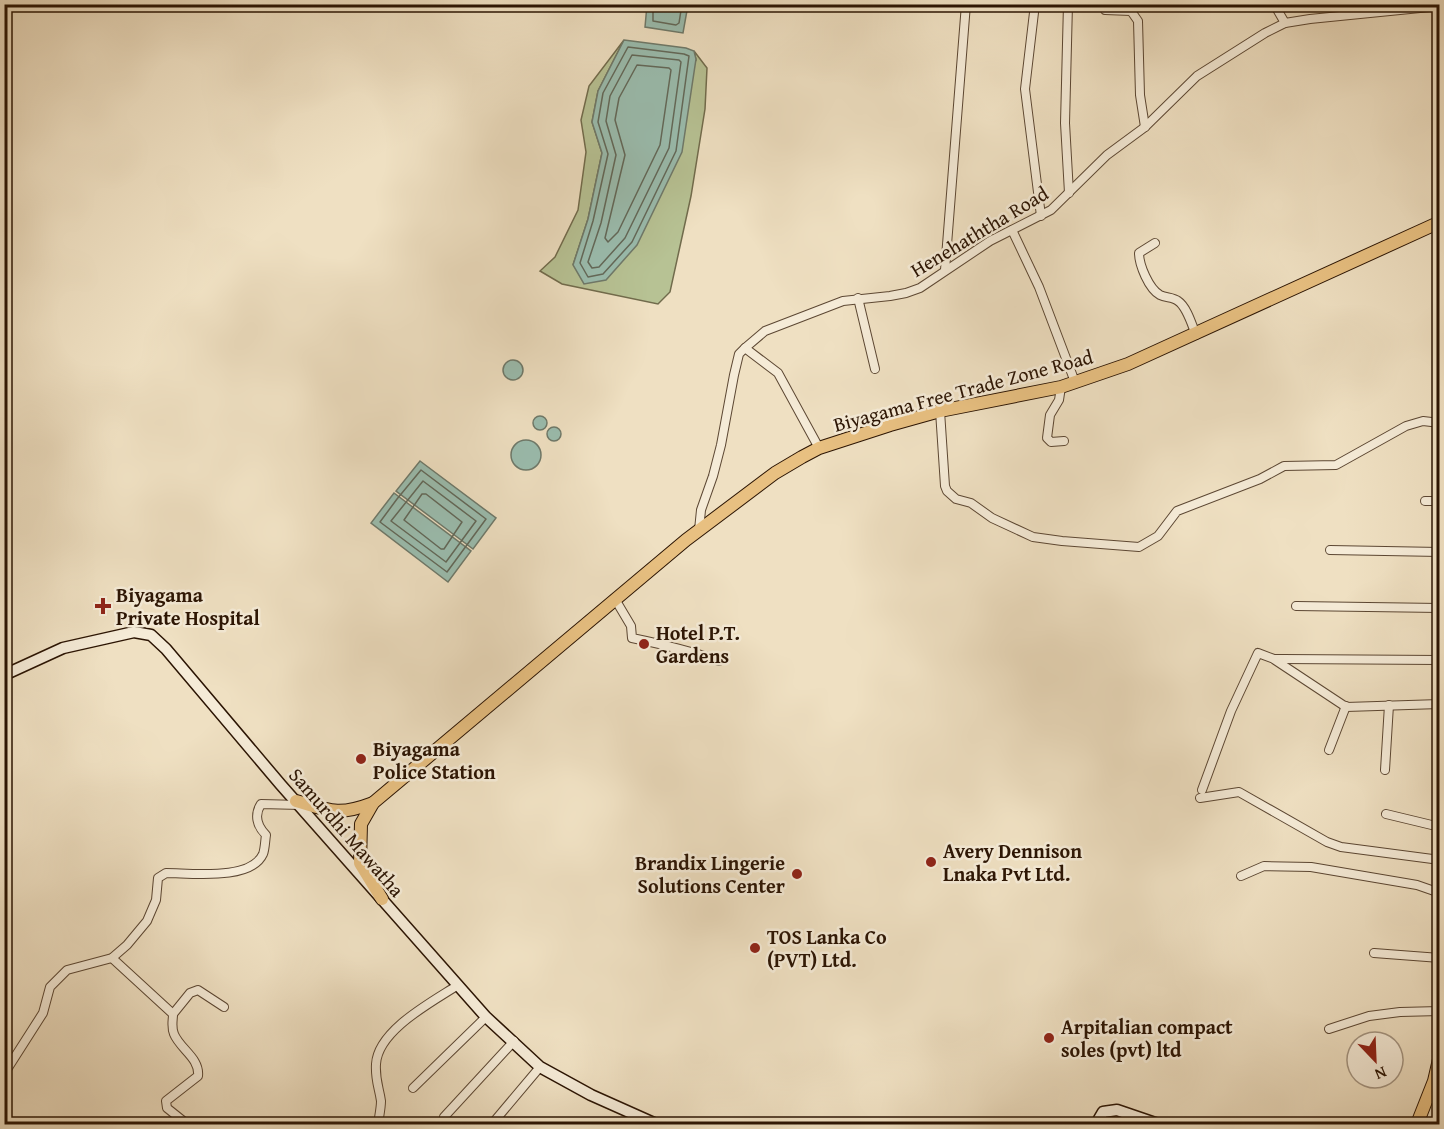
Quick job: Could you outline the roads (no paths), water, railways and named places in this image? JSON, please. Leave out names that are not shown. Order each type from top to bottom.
[{"type":"main road","name":"Biyagama Free Trade Zone Road","points":[[382,899],[360,863],[361,824],[373,803],[699,530],[775,473],[819,448],[940,411],[1061,387],[1128,364],[1440,222]]},
{"type":"main road","name":"Samurdhi Mawatha","points":[[4,675],[63,648],[134,632],[151,635],[166,648],[298,803],[486,1017],[540,1067],[591,1095],[656,1125]]},
{"type":"main road","name":"Biyagama Free Trade Zone Road","points":[[298,803],[329,811],[351,811],[373,803]]},
{"type":"main road","points":[[1417,1125],[1434,1099],[1440,1055]]},
{"type":"main road","points":[[1096,1125],[1103,1112],[1117,1110],[1158,1125]]},
{"type":"street","points":[[945,270],[966,4]]},
{"type":"street","points":[[1035,4],[1025,89],[1041,216]]},
{"type":"street","points":[[1068,4],[1065,123],[1069,193]]},
{"type":"street","points":[[1274,4],[1286,23]]},
{"type":"street","points":[[1340,4],[1342,14]]},
{"type":"street","name":"Henehaththa Road","points":[[699,530],[701,510],[721,445],[739,354],[765,331],[843,301],[906,293],[920,288],[990,241],[1051,210],[1107,155],[1145,127],[1197,76],[1239,47],[1286,23],[1342,14],[1440,6]]},
{"type":"street","points":[[1105,10],[1131,11],[1138,21],[1140,95],[1145,127]]},
{"type":"street","points":[[1012,230],[1039,287],[1075,382]]},
{"type":"street","points":[[1155,243],[1139,253],[1148,281],[1160,295],[1177,299],[1182,304],[1196,335]]},
{"type":"street","points":[[858,298],[875,369]]},
{"type":"street","points":[[745,348],[761,358],[777,373],[819,448]]},
{"type":"street","points":[[1061,387],[1059,400],[1050,415],[1047,438],[1051,442],[1064,441]]},
{"type":"street","points":[[940,411],[945,486],[956,499],[971,503],[992,518],[1033,537],[1123,547],[1139,547],[1158,536],[1178,511],[1260,479],[1284,466],[1336,465],[1406,426],[1423,421],[1440,423]]},
{"type":"street","points":[[1425,501],[1440,501]]},
{"type":"street","points":[[1330,550],[1440,552]]},
{"type":"street","points":[[615,599],[631,626],[632,638],[669,645],[676,650],[719,661]]},
{"type":"street","points":[[1296,606],[1440,608]]},
{"type":"street","points":[[1440,704],[1346,706],[1274,659],[1258,653],[1231,711],[1201,794],[1239,792],[1327,842],[1341,847],[1440,860]]},
{"type":"street","points":[[1274,659],[1440,660]]},
{"type":"street","points":[[1385,770],[1389,705]]},
{"type":"street","points":[[1329,750],[1346,706]]},
{"type":"street","points":[[4,1074],[43,1013],[50,987],[67,970],[111,958],[127,945],[147,921],[156,900],[158,878],[166,873],[232,873],[250,868],[263,855],[266,835],[259,828],[257,819],[261,804],[298,803]]},
{"type":"street","points":[[1386,814],[1440,827]]},
{"type":"street","points":[[1241,876],[1264,866],[1311,867],[1417,885],[1440,893]]},
{"type":"street","points":[[1374,953],[1440,958]]},
{"type":"street","points":[[111,958],[173,1014]]},
{"type":"street","points":[[378,1125],[381,1102],[375,1081],[376,1060],[382,1043],[397,1028],[458,985]]},
{"type":"street","points":[[187,1125],[167,1108],[166,1101],[194,1081],[199,1070],[173,1032],[173,1014],[194,990],[198,990],[224,1007]]},
{"type":"street","points":[[1329,1029],[1369,1016],[1440,1011]]},
{"type":"street","points":[[413,1088],[486,1017]]},
{"type":"street","points":[[444,1117],[514,1041]]},
{"type":"street","points":[[492,1124],[540,1067]]},
{"type":"water","points":[[647,5],[688,5],[683,33],[645,27]]},
{"type":"water","points":[[624,40],[694,51],[696,59],[682,152],[637,245],[606,280],[584,284],[573,265],[588,219],[602,153],[592,122],[598,91]]},
{"type":"water","points":[[513,360],[520,363],[523,370],[520,377],[513,380],[506,377],[503,370],[506,363]]},
{"type":"water","points":[[540,416],[545,418],[547,423],[545,428],[540,430],[535,428],[533,423],[535,418]]},
{"type":"water","points":[[554,427],[559,429],[561,434],[559,439],[554,441],[549,439],[547,434],[549,429]]},
{"type":"water","points":[[526,440],[536,445],[541,455],[536,465],[526,470],[516,465],[511,455],[516,445]]},
{"type":"water","points":[[420,461],[496,518],[473,549],[396,491]]},
{"type":"water","points":[[394,493],[471,551],[448,582],[371,523]]},
{"type":"place","name":"Biyagama Private Hospital","points":[[103,606]]},
{"type":"place","name":"Hotel P.T. Gardens","points":[[644,644]]},
{"type":"place","name":"Biyagama Police Station","points":[[361,759]]},
{"type":"place","name":"Avery Dennison Lnaka Pvt Ltd.","points":[[931,862]]},
{"type":"place","name":"Brandix Lingerie Solutions Center","points":[[797,874]]},
{"type":"place","name":"TOS Lanka Co (PVT) Ltd.","points":[[755,948]]},
{"type":"place","name":"Arpitalian compact soles (pvt) ltd","points":[[1049,1038]]}]
